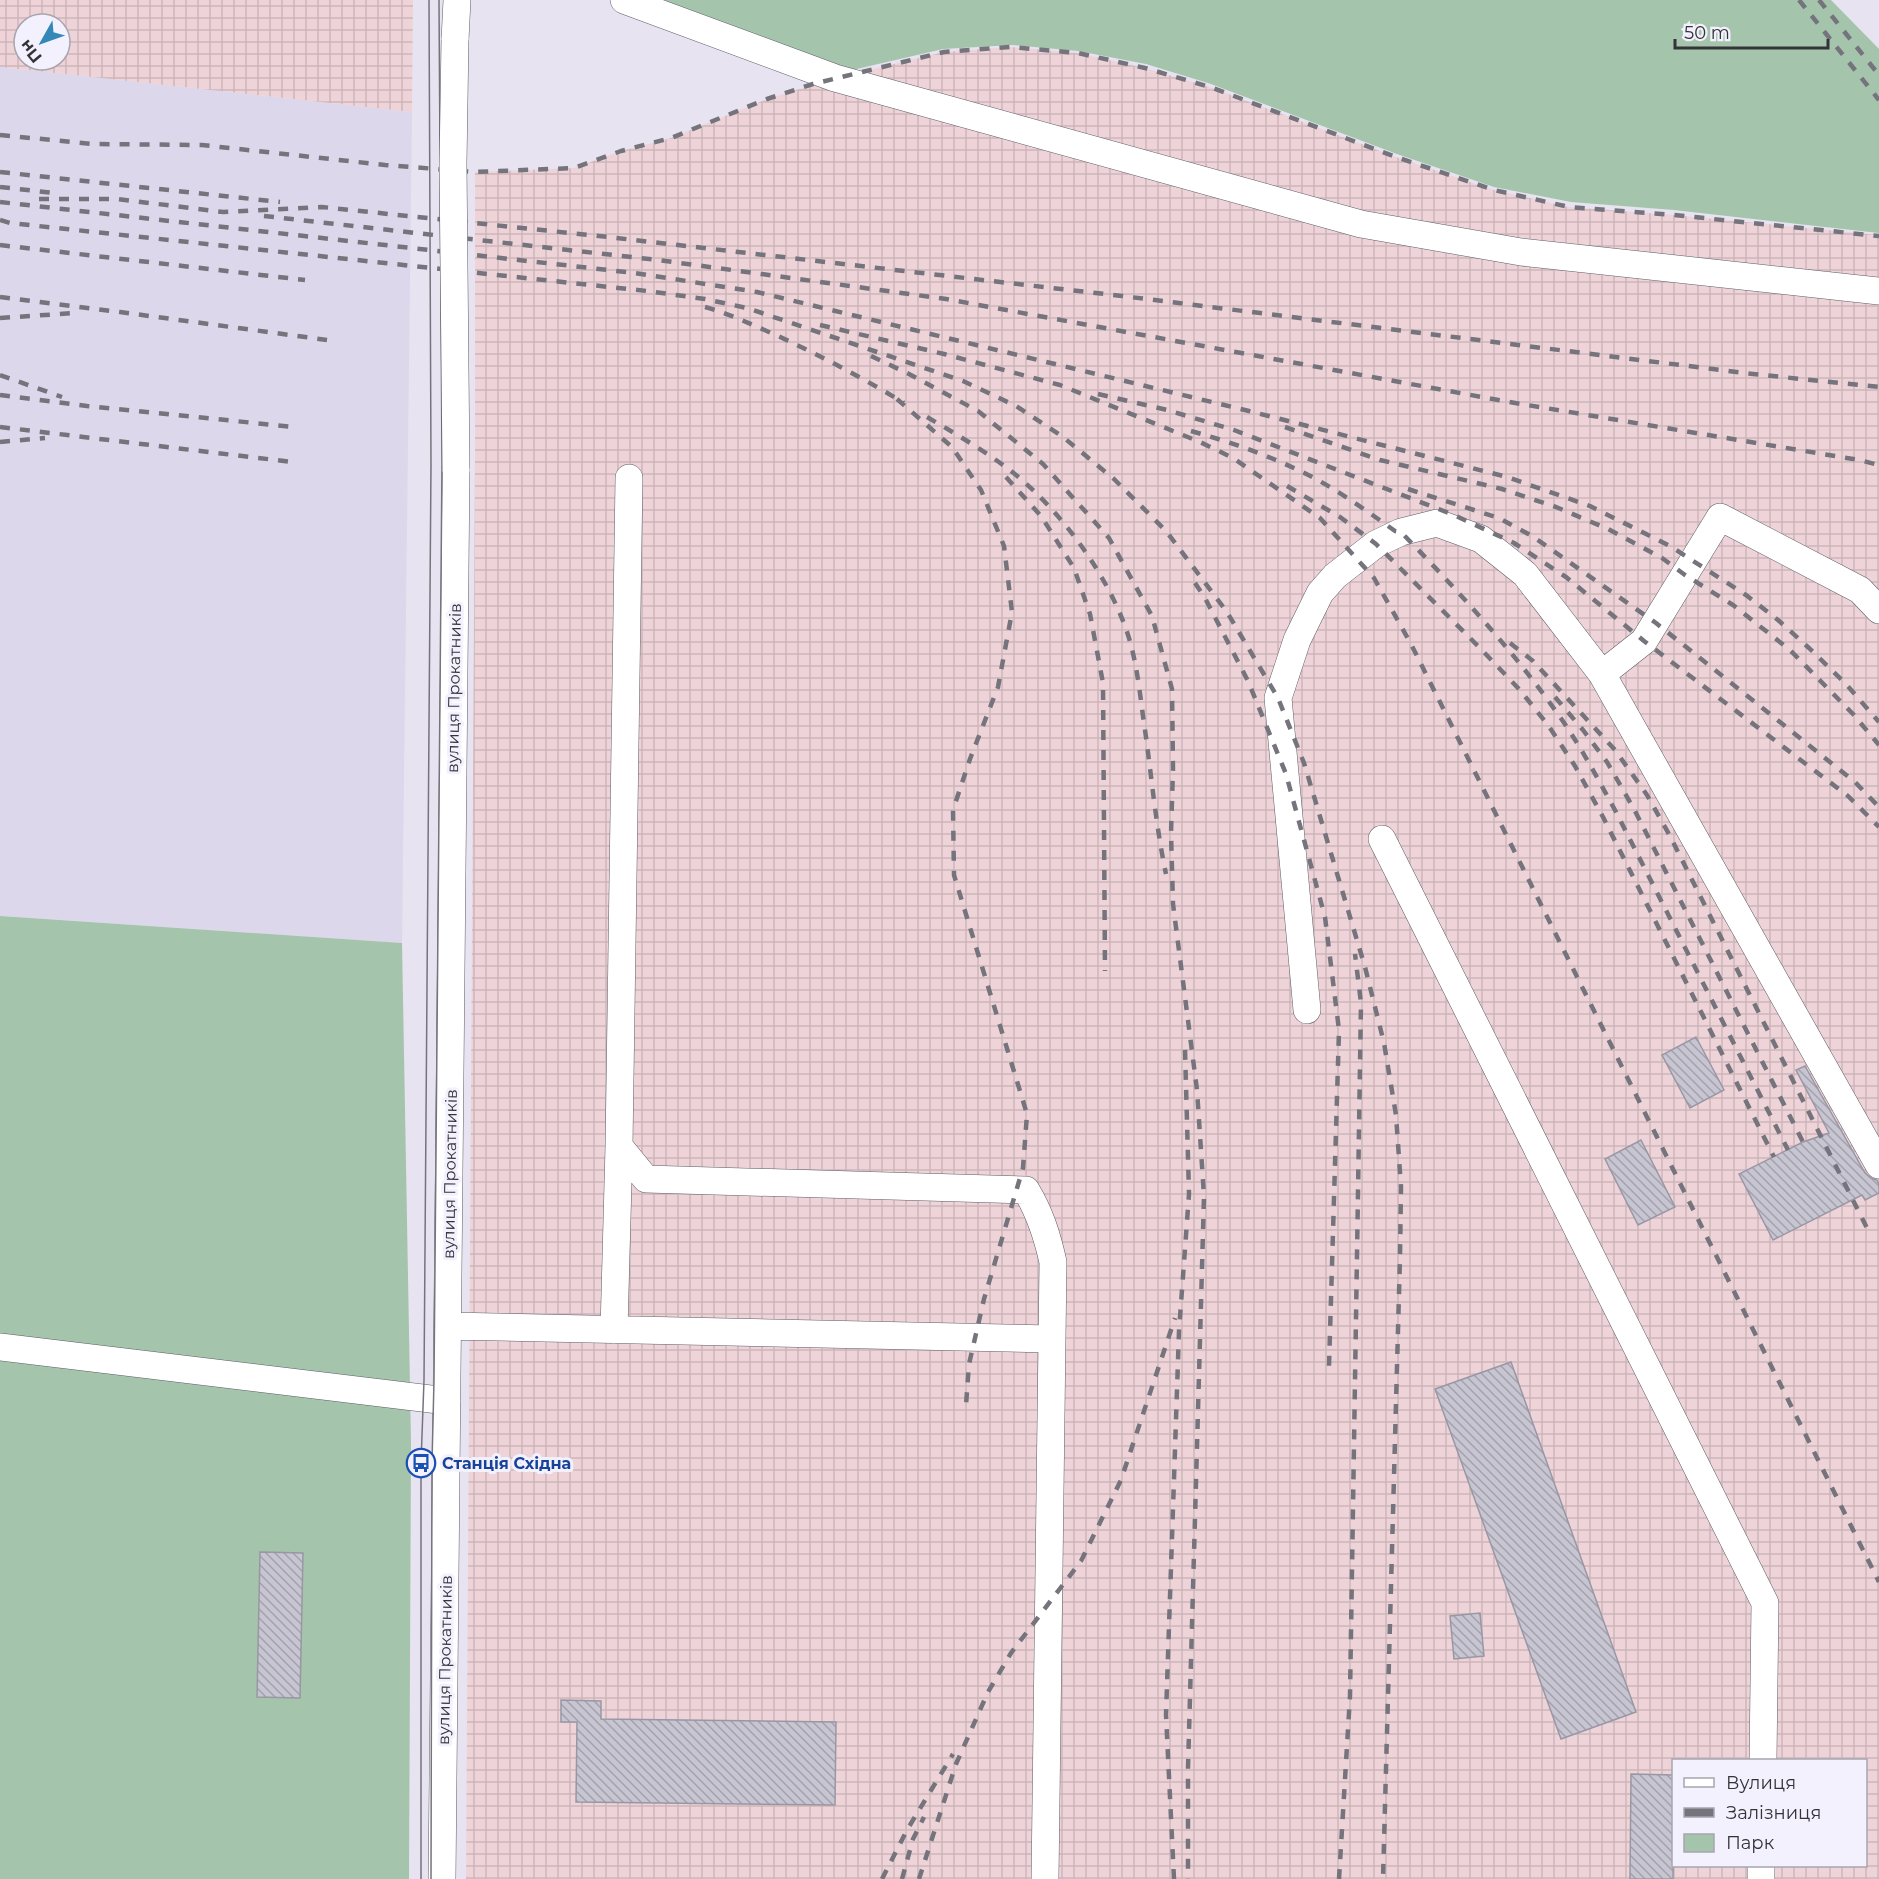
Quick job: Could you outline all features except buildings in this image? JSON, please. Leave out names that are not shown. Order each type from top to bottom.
[{"type":"street","name":"вулиця Прокатників","points":[[442,1879],[456,469],[453,176],[457,0]]},
{"type":"street","points":[[624,0],[835,78],[1361,224],[1521,252],[1879,291]]},
{"type":"street","points":[[614,1330],[629,478]]},
{"type":"street","points":[[1602,674],[1644,641],[1720,517],[1860,590],[1879,610]]},
{"type":"street","points":[[1307,1010],[1278,698],[1297,640],[1320,593],[1335,576],[1376,544],[1401,532],[1437,523],[1481,539],[1525,574],[1602,674],[1879,1165]]},
{"type":"street","points":[[1382,839],[1765,1603],[1763,1759]]},
{"type":"street","points":[[619,1146],[646,1179],[1026,1190],[1047,1234],[1053,1262],[1046,1879]]},
{"type":"street","points":[[448,1326],[1052,1339]]},
{"type":"street","points":[[0,1347],[447,1401]]},
{"type":"shaded area","points":[[0,0],[413,0],[412,112],[46,72],[72,72],[72,12],[12,12],[12,68],[0,67]]},
{"type":"shaded area","points":[[1011,47],[1078,53],[1145,68],[1210,87],[1396,157],[1494,190],[1569,207],[1879,235],[1879,1879],[466,1879],[475,172],[574,168],[621,151],[671,138],[767,99],[835,78],[944,52]]},
{"type":"shaded area","points":[[0,67],[12,68],[12,72],[46,72],[412,112],[402,943],[0,916]]},
{"type":"green space","points":[[641,0],[1831,0],[1879,49],[1879,233],[1674,210],[1571,202],[1494,187],[1397,154],[1211,84],[1146,64],[1078,51],[1012,45],[943,49],[835,74]]},
{"type":"green space","points":[[0,916],[402,943],[411,1443],[409,1879],[0,1879]]},
{"type":"tram line","points":[[421,1879],[421,1463],[424,1380],[431,464],[429,0]]},
{"type":"tram line","points":[[431,1879],[432,1463],[442,464],[439,0]]},
{"type":"railway","points":[[1799,0],[1879,100]]},
{"type":"railway","points":[[1819,0],[1879,75]]},
{"type":"railway","points":[[0,135],[93,144],[202,145],[385,165],[475,172],[574,168],[621,151],[671,138],[767,99],[813,84],[944,52],[1011,47],[1078,53],[1145,68],[1210,87],[1396,157],[1494,190],[1569,207],[1674,215],[1879,236]]},
{"type":"railway","points":[[0,172],[280,202]]},
{"type":"railway","points":[[0,187],[54,193]]},
{"type":"railway","points":[[39,199],[117,199],[223,212],[322,207],[608,237],[1122,296],[1753,374],[1879,387]]},
{"type":"railway","points":[[0,202],[635,273],[757,292],[1249,411],[1507,477],[1590,506],[1670,546],[1746,595],[1809,648],[1845,683],[1879,722]]},
{"type":"railway","points":[[264,216],[658,260],[946,299],[1509,402],[1879,465]]},
{"type":"railway","points":[[0,220],[10,223],[647,291],[705,299],[747,308],[963,381],[1016,406],[1063,437],[1114,479],[1166,531],[1227,612],[1278,698],[1304,763],[1365,967],[1384,1043],[1396,1115],[1401,1187],[1400,1257],[1383,1879]]},
{"type":"railway","points":[[0,245],[305,280]]},
{"type":"railway","points":[[0,297],[327,340]]},
{"type":"railway","points":[[705,307],[742,320],[826,359],[904,403]]},
{"type":"railway","points":[[0,318],[75,313]]},
{"type":"railway","points":[[820,325],[944,354],[1060,385],[1200,442],[1233,458],[1320,518],[1374,578],[1411,644],[1879,1582]]},
{"type":"railway","points":[[871,356],[978,411],[1043,464],[1109,538],[1152,616],[1172,689],[1173,904],[1197,1090],[1204,1196],[1188,1768],[1188,1879]]},
{"type":"railway","points":[[0,375],[62,397]]},
{"type":"railway","points":[[1098,394],[1167,410],[1234,430],[1454,515],[1514,543],[1566,577],[1644,641],[1848,796],[1879,827]]},
{"type":"railway","points":[[0,395],[294,427]]},
{"type":"railway","points":[[897,399],[952,447],[981,490],[1004,546],[1012,612],[998,687],[953,810],[954,875],[1027,1114],[1023,1168],[984,1299],[969,1364],[966,1405]]},
{"type":"railway","points":[[927,417],[991,457],[1030,487],[1049,506],[1084,549],[1112,597],[1123,621],[1135,663],[1166,874]]},
{"type":"railway","points":[[0,427],[292,462]]},
{"type":"railway","points":[[1285,427],[1380,460],[1502,489],[1556,507],[1608,529],[1662,558],[1733,605],[1790,650],[1853,714],[1879,745]]},
{"type":"railway","points":[[1191,431],[1244,448],[1309,475],[1395,531],[1401,532],[1504,645],[1560,717],[1596,775],[1788,1150]]},
{"type":"railway","points":[[0,442],[45,438]]},
{"type":"railway","points":[[1006,477],[1041,516],[1074,568],[1090,614],[1103,683],[1105,971]]},
{"type":"railway","points":[[1287,486],[1340,517],[1376,544],[1519,689],[1548,725],[1575,766],[1603,817],[1774,1157]]},
{"type":"railway","points":[[1408,489],[1499,518],[1532,536],[1656,623],[1855,782],[1879,807]]},
{"type":"railway","points":[[1195,583],[1248,681],[1286,774],[1325,917],[1339,1030],[1329,1366]]},
{"type":"railway","points":[[1510,643],[1533,661],[1615,750],[1647,795],[1670,836],[1869,1232]]},
{"type":"railway","points":[[1555,697],[1607,762],[1634,809],[1803,1142]]},
{"type":"railway","points":[[1339,1879],[1350,1696],[1361,1003],[1355,954]]},
{"type":"railway","points":[[1174,1879],[1166,1715],[1179,1331],[1189,1194],[1185,1049]]},
{"type":"railway","points":[[919,1879],[956,1764],[988,1692],[1011,1653],[1081,1561],[1121,1480],[1175,1318]]},
{"type":"railway","points":[[882,1879],[907,1830],[953,1754]]},
{"type":"railway","points":[[902,1879],[913,1839],[924,1817]]},
{"type":"place","name":"Станція Східна","points":[[421,1463]]}]
